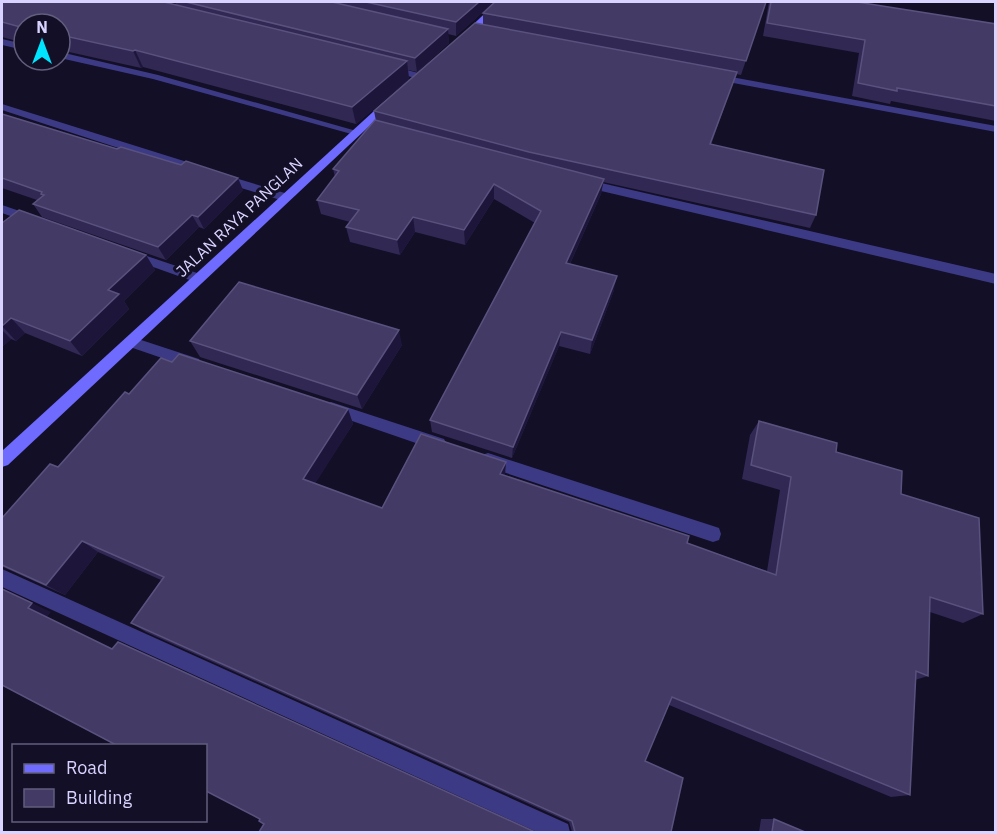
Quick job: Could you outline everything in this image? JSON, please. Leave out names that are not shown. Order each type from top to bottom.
[{"type":"street","points":[[455,42],[478,31],[501,2]]},
{"type":"street","points":[[72,59],[364,129]]},
{"type":"street","points":[[373,65],[415,80]]},
{"type":"street","points":[[700,74],[996,129]]},
{"type":"street","name":"JALAN RAYA PANGLAN","points":[[2,460],[132,342],[284,197],[364,129],[415,80]]},
{"type":"street","points":[[2,107],[284,197]]},
{"type":"street","points":[[573,180],[996,279]]},
{"type":"street","points":[[2,209],[45,225]]},
{"type":"street","points":[[122,251],[198,278]]},
{"type":"street","points":[[132,342],[212,368]]},
{"type":"street","points":[[314,402],[451,447]]},
{"type":"street","points":[[474,455],[713,534]]},
{"type":"street","points":[[2,578],[503,809],[560,832]]},
{"type":"building","points":[[2,2],[164,2],[407,61],[352,107],[135,50],[72,38],[72,12],[12,12],[12,25],[2,22]]},
{"type":"building","points":[[186,2],[332,2],[448,29],[415,58]]},
{"type":"building","points":[[366,2],[479,2],[456,22]]},
{"type":"building","points":[[495,2],[766,2],[746,61],[483,13]]},
{"type":"building","points":[[771,2],[857,2],[996,24],[996,106],[858,83],[865,40],[767,23]]},
{"type":"building","points":[[475,23],[737,72],[710,144],[824,170],[816,215],[529,152],[374,111]]},
{"type":"building","points":[[2,114],[117,149],[121,147],[181,165],[186,161],[238,178],[198,217],[192,215],[158,247],[33,204],[44,195],[41,194],[42,192],[2,178]]},
{"type":"building","points":[[375,120],[604,179],[566,263],[617,276],[592,340],[561,332],[513,447],[430,420],[541,211],[494,184],[464,230],[413,217],[397,240],[346,227],[359,210],[317,200],[339,171],[333,169]]},
{"type":"building","points":[[19,210],[146,255],[108,290],[119,294],[70,341],[11,318],[2,326],[2,223]]},
{"type":"building","points":[[239,282],[399,330],[357,395],[190,341]]},
{"type":"building","points":[[179,354],[348,409],[303,479],[382,508],[421,434],[506,462],[500,474],[689,536],[687,543],[776,575],[791,477],[751,465],[759,421],[837,443],[836,452],[902,471],[901,494],[979,518],[983,614],[930,597],[928,676],[916,671],[910,795],[672,697],[645,761],[683,778],[671,832],[575,832],[572,821],[131,623],[164,577],[82,541],[46,585],[2,565],[2,518],[50,464],[58,467],[125,392],[129,394],[161,358],[172,362]]},
{"type":"building","points":[[2,589],[32,603],[28,608],[112,649],[118,642],[535,832],[259,832],[264,824],[259,821],[260,819],[207,792],[207,744],[114,744],[2,685]]},
{"type":"building","points":[[774,819],[805,832],[772,832]]}]
